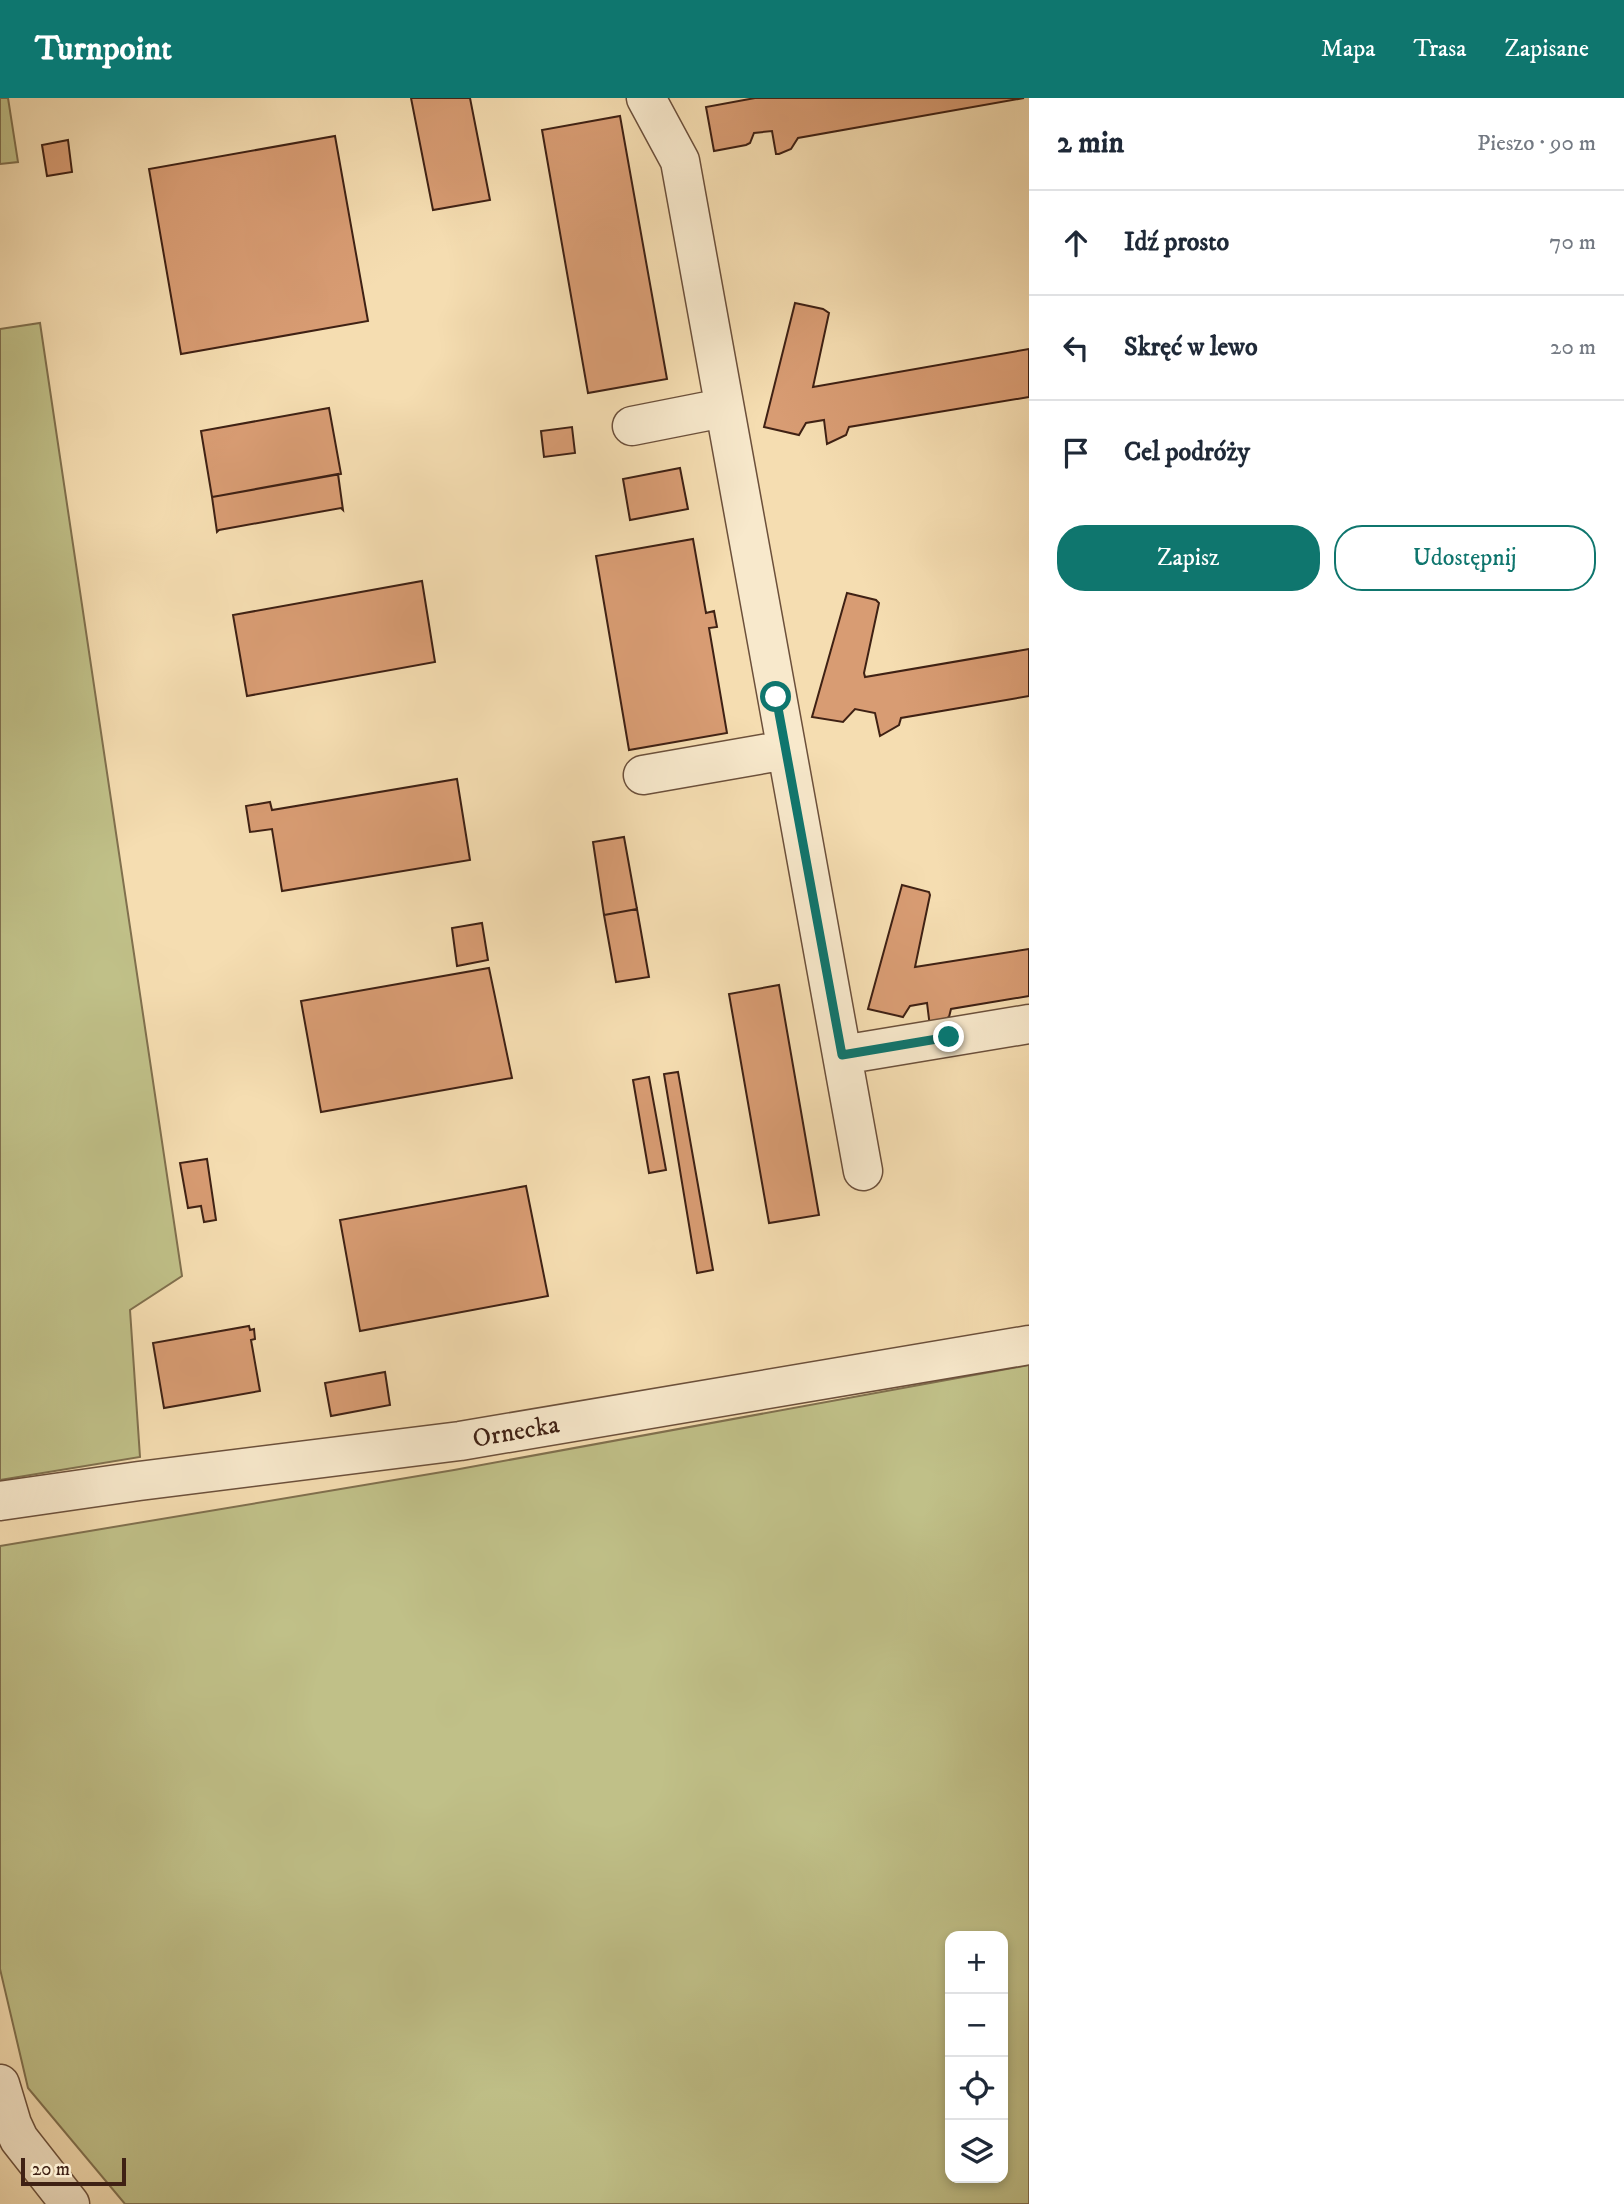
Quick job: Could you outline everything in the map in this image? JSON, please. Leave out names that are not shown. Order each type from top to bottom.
[{"type":"street","points":[[646,98],[680,161],[863,1171]]},
{"type":"street","points":[[632,426],[723,408]]},
{"type":"street","points":[[643,775],[786,750]]},
{"type":"street","points":[[842,1055],[1029,1024]]},
{"type":"street","name":"Ornecka","points":[[0,1502],[139,1481],[460,1441],[1029,1345]]},
{"type":"street","points":[[0,2084],[19,2139],[70,2204]]},
{"type":"green space","points":[[0,98],[8,98],[18,162],[0,164]]},
{"type":"green space","points":[[40,323],[182,1276],[130,1310],[140,1457],[0,1480],[0,329]]},
{"type":"green space","points":[[1029,1365],[1029,2204],[125,2204],[28,2088],[0,1969],[0,1546],[454,1470]]},
{"type":"building","points":[[411,98],[470,98],[490,200],[433,210]]},
{"type":"building","points":[[755,98],[1024,98],[798,138],[791,149],[779,154],[776,154],[772,131],[754,133],[750,143],[746,145],[714,151],[706,107]]},
{"type":"building","points":[[620,116],[667,379],[588,393],[542,130]]},
{"type":"building","points":[[335,136],[368,321],[181,354],[149,169]]},
{"type":"building","points":[[68,140],[72,172],[47,176],[42,145]]},
{"type":"building","points":[[795,303],[823,309],[829,313],[813,387],[1029,349],[1029,397],[849,427],[846,435],[827,444],[824,420],[806,423],[799,435],[764,427]]},
{"type":"building","points":[[329,408],[341,474],[212,497],[201,431]]},
{"type":"building","points":[[572,427],[575,453],[544,457],[541,431]]},
{"type":"building","points":[[680,468],[688,509],[630,520],[623,479]]},
{"type":"building","points":[[338,474],[343,510],[341,508],[217,532],[212,497]]},
{"type":"building","points":[[693,539],[706,613],[714,611],[717,627],[709,628],[727,733],[629,750],[596,556]]},
{"type":"building","points":[[422,581],[435,662],[247,696],[233,615]]},
{"type":"building","points":[[847,593],[879,603],[865,677],[1029,649],[1029,696],[901,718],[899,725],[880,736],[875,713],[855,709],[843,722],[812,717]]},
{"type":"building","points":[[457,779],[470,860],[282,891],[272,829],[250,832],[246,806],[270,802],[272,810]]},
{"type":"building","points":[[624,837],[637,909],[604,915],[593,842]]},
{"type":"building","points":[[902,885],[929,892],[930,895],[915,967],[1029,949],[1029,996],[951,1009],[949,1017],[930,1027],[927,1003],[910,1006],[903,1017],[868,1009]]},
{"type":"building","points":[[637,909],[649,977],[616,982],[604,915]]},
{"type":"building","points":[[482,923],[488,960],[457,966],[452,928]]},
{"type":"building","points":[[489,968],[512,1078],[321,1112],[301,1001]]},
{"type":"building","points":[[779,985],[819,1215],[769,1223],[729,994]]},
{"type":"building","points":[[678,1072],[713,1270],[697,1273],[664,1074]]},
{"type":"building","points":[[649,1077],[666,1170],[649,1173],[633,1080]]},
{"type":"building","points":[[207,1159],[216,1220],[204,1222],[201,1206],[188,1208],[180,1163]]},
{"type":"building","points":[[526,1186],[548,1296],[360,1331],[340,1220]]},
{"type":"building","points":[[249,1326],[250,1330],[254,1329],[255,1339],[251,1340],[260,1391],[164,1408],[153,1343]]},
{"type":"building","points":[[385,1372],[390,1405],[331,1416],[325,1383]]},
{"type":"route","points":[[776,697],[842,1055],[949,1037]]}]
